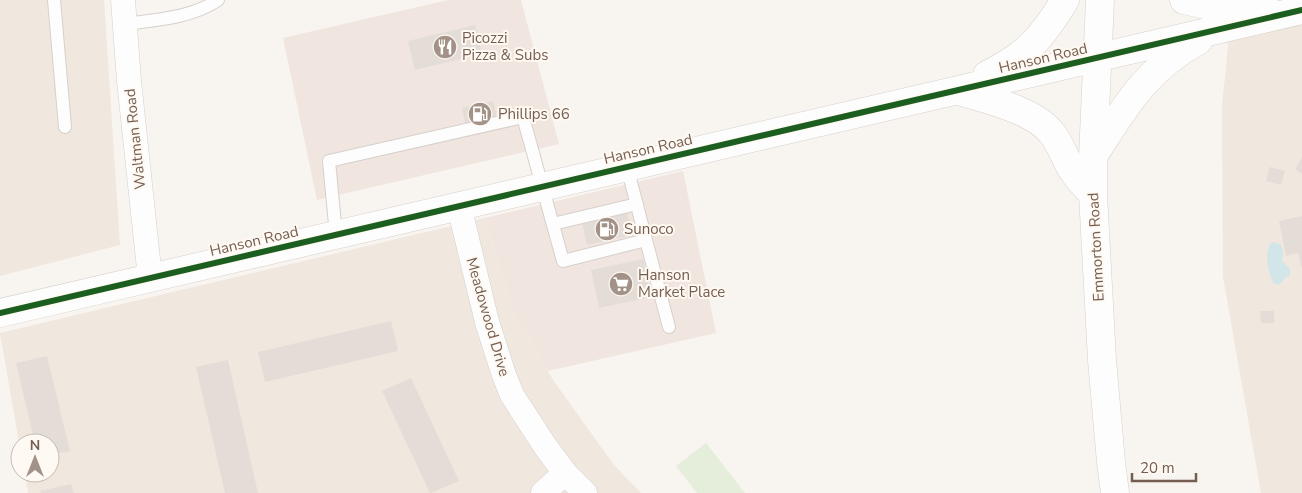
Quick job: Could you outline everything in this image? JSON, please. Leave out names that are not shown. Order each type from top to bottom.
[{"type":"street","name":"Waltman Road","points":[[123,0],[150,278]]},
{"type":"street","points":[[958,90],[1008,65],[1033,45],[1049,27],[1065,0]]},
{"type":"street","name":"Emmorton Road","points":[[1100,0],[1096,58],[1093,194],[1102,360],[1115,493]]},
{"type":"street","points":[[1184,0],[1214,7],[1301,10]]},
{"type":"street","name":"Hanson Road","points":[[0,313],[1301,10]]},
{"type":"street","points":[[1093,156],[1140,86],[1160,66],[1185,48],[1221,29]]},
{"type":"street","points":[[958,90],[1013,109],[1041,122],[1051,131],[1060,144],[1074,173],[1093,194]]},
{"type":"street","name":"Meadowood Drive","points":[[458,206],[487,322],[512,395],[565,473],[585,493]]},
{"type":"street","points":[[543,493],[565,473]]},
{"type":"lane","points":[[54,0],[65,127]]},
{"type":"lane","points":[[125,24],[170,18],[207,7],[218,0]]},
{"type":"lane","points":[[336,235],[328,161],[523,117],[563,261],[646,240]]},
{"type":"lane","points":[[628,167],[669,327]]},
{"type":"lane","points":[[553,224],[637,204]]},
{"type":"shaded area","points":[[0,0],[104,0],[120,245],[0,276]]},
{"type":"shaded area","points":[[448,0],[521,0],[559,144],[317,200],[283,38]]},
{"type":"shaded area","points":[[1221,0],[1302,0],[1302,493],[1261,493],[1223,277],[1222,107],[1228,47]]},
{"type":"shaded area","points":[[683,171],[716,333],[548,371],[513,311],[485,218]]},
{"type":"shaded area","points":[[485,218],[513,311],[553,380],[614,465],[641,493],[28,493],[26,483],[60,483],[60,433],[17,433],[0,333]]},
{"type":"shaded area","points":[[1272,242],[1280,244],[1283,250],[1282,261],[1290,269],[1290,275],[1279,285],[1274,284],[1267,263],[1269,246]]},
{"type":"green space","points":[[706,443],[745,493],[697,493],[676,466]]},
{"type":"building","name":"Picozzi Pizza & Subs","points":[[475,25],[482,54],[415,70],[408,41]]},
{"type":"building","name":"Phillips 66","points":[[493,101],[497,119],[466,126],[462,108]]},
{"type":"building","points":[[1302,157],[1302,174],[1295,169]]},
{"type":"building","points":[[1270,167],[1285,171],[1281,185],[1266,181]]},
{"type":"building","name":"Sunoco","points":[[627,212],[632,235],[587,245],[582,222]]},
{"type":"building","points":[[1302,216],[1301,267],[1298,253],[1286,256],[1279,221]]},
{"type":"building","name":"Hanson Market Place","points":[[643,259],[651,297],[599,308],[591,270]]},
{"type":"building","points":[[1260,311],[1274,311],[1274,323],[1261,323]]},
{"type":"building","points":[[391,321],[398,351],[265,382],[258,352]]},
{"type":"building","points":[[47,356],[70,451],[60,453],[60,433],[33,433],[16,363]]},
{"type":"building","points":[[228,360],[258,493],[225,493],[196,367]]},
{"type":"building","points":[[411,378],[459,481],[431,493],[382,391]]},
{"type":"building","points":[[71,484],[74,493],[41,493],[40,491]]},
{"type":"cycle path","points":[[0,313],[1302,10]]},
{"type":"place","name":"Picozzi Pizza & Subs","points":[[445,47]]},
{"type":"place","name":"Phillips 66","points":[[480,114]]},
{"type":"place","name":"Sunoco","points":[[607,229]]},
{"type":"place","name":"Hanson Market Place","points":[[621,284]]}]
